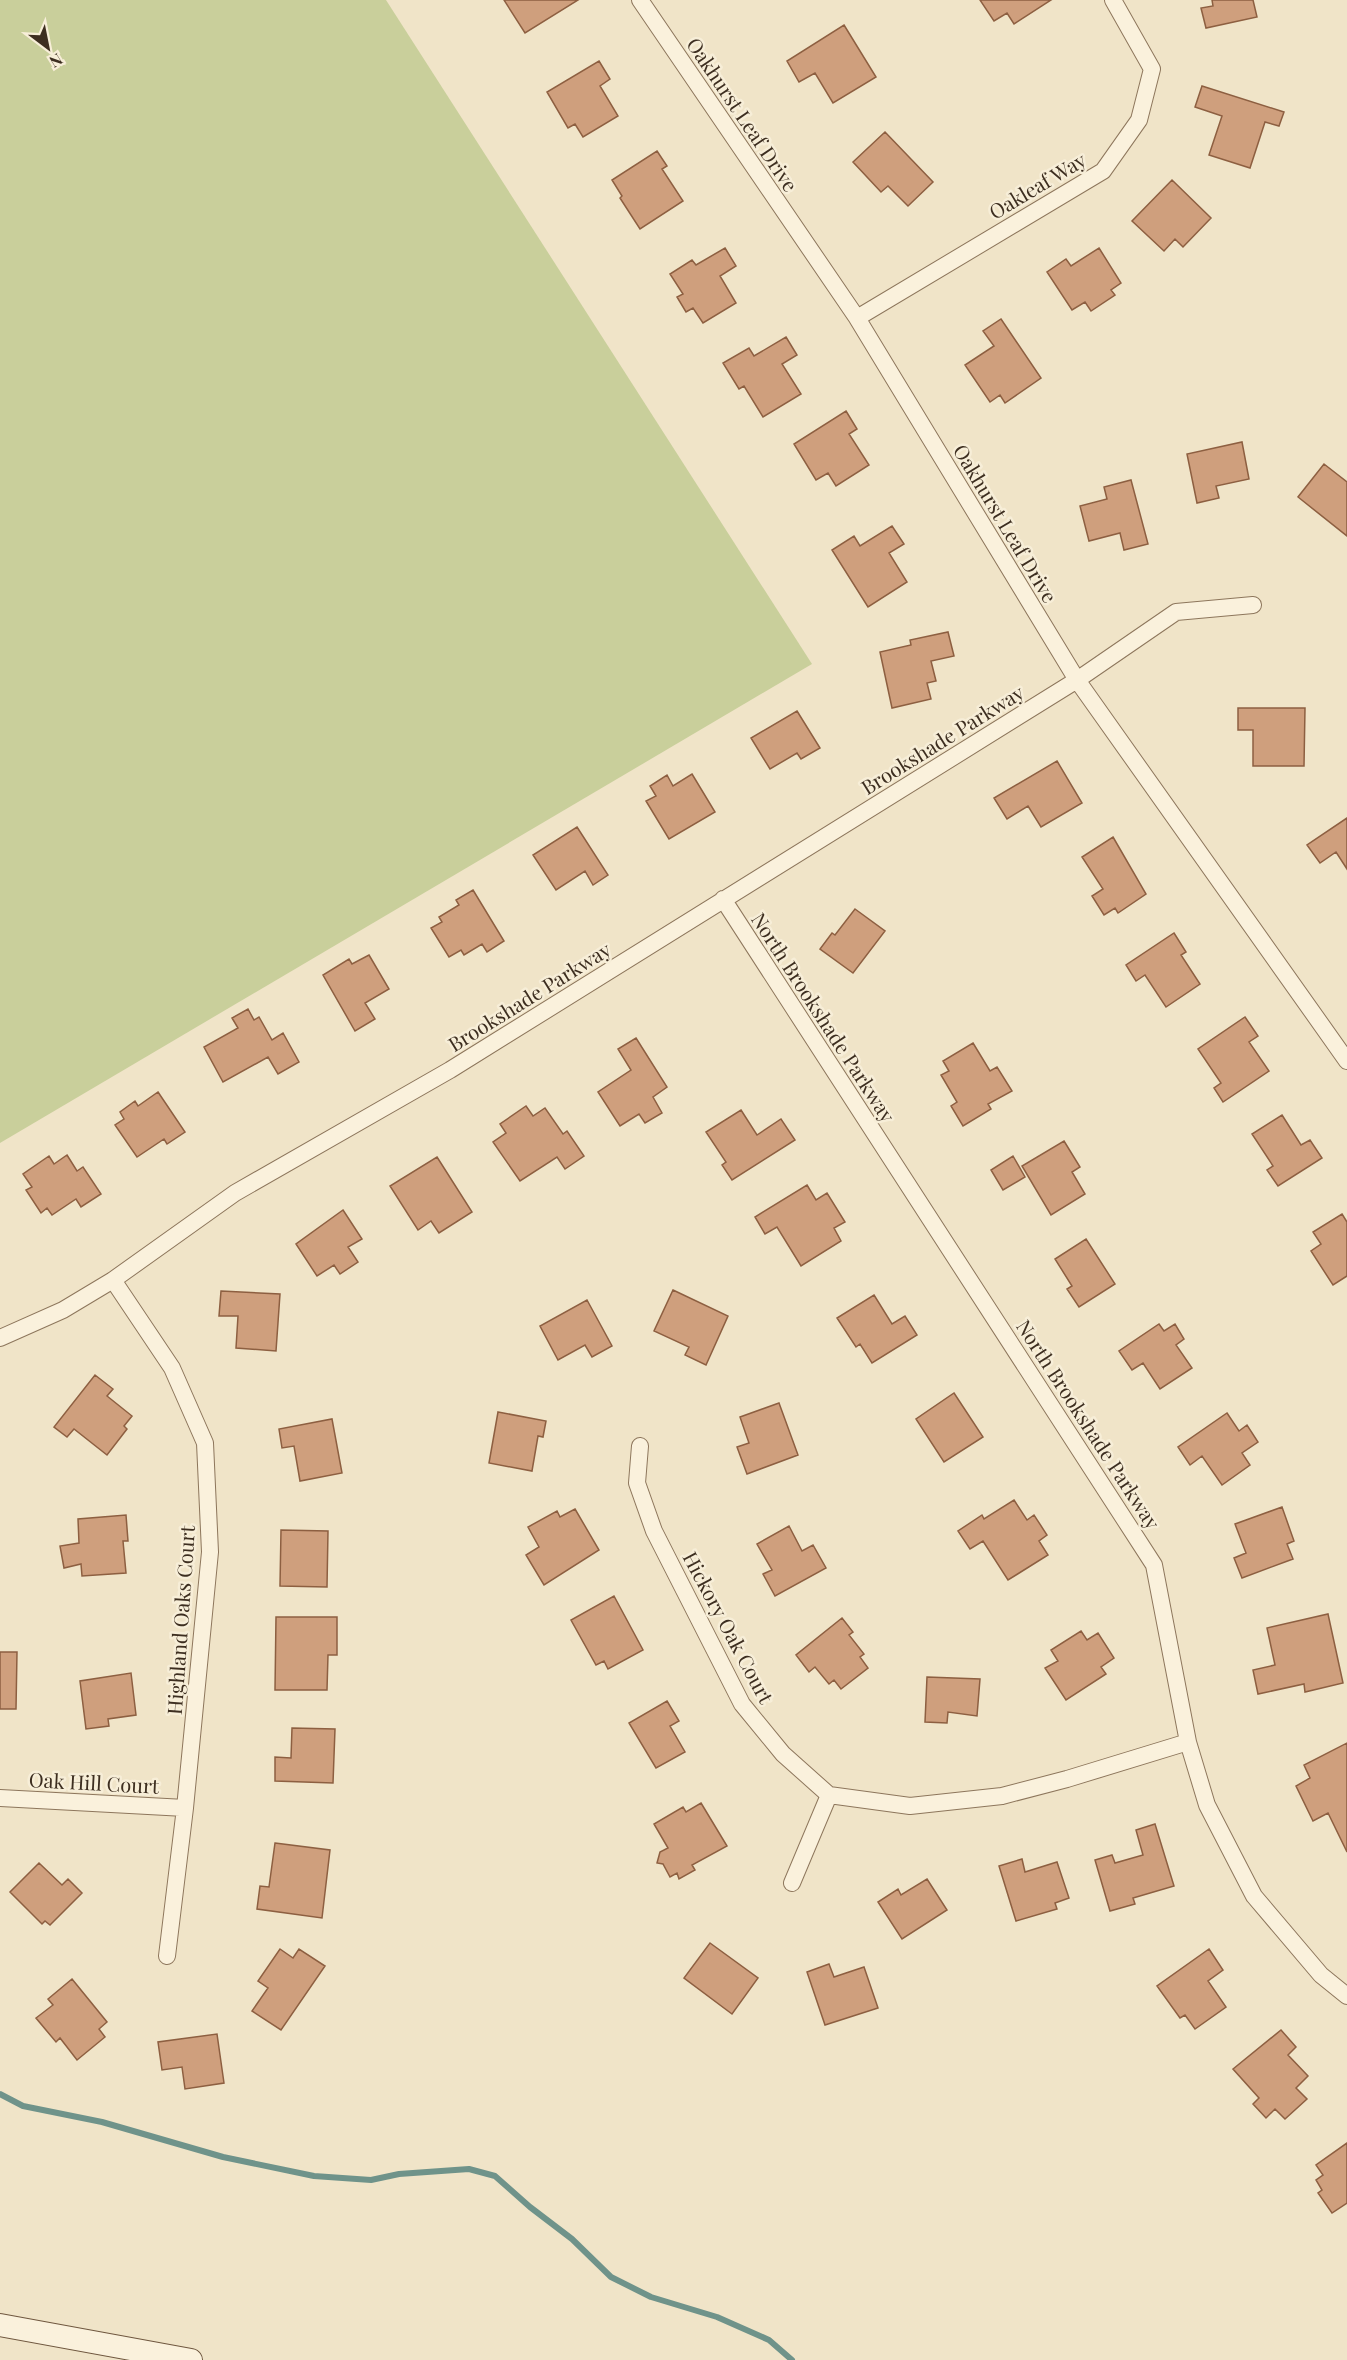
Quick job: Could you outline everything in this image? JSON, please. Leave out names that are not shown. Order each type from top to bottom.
[{"type":"street","name":"Oakhurst Leaf Drive","points":[[640,0],[857,318],[1077,680],[1347,1061]]},
{"type":"street","name":"Oakleaf Way","points":[[857,318],[1103,171],[1139,120],[1152,69],[1113,0]]},
{"type":"street","name":"Brookshade Parkway","points":[[0,1338],[63,1310],[113,1280],[235,1193],[450,1070],[1077,680],[1176,612],[1253,605]]},
{"type":"street","name":"North Brookshade Parkway","points":[[723,899],[1155,1564],[1188,1742],[1207,1805],[1254,1896],[1321,1975],[1347,1996]]},
{"type":"street","name":"Highland Oaks Court","points":[[113,1280],[172,1368],[205,1443],[210,1552],[185,1808],[167,1956]]},
{"type":"street","name":"Hickory Oak Court","points":[[640,1446],[637,1484],[654,1531],[742,1704],[783,1754],[829,1795]]},
{"type":"street","points":[[792,1883],[829,1795],[910,1806],[1002,1796],[1188,1742]]},
{"type":"street","name":"Oak Hill Court","points":[[0,1798],[185,1808]]},
{"type":"street","points":[[0,2325],[180,2359]]},
{"type":"green space","points":[[0,0],[386,0],[812,664],[0,1143]]},
{"type":"building","points":[[504,0],[578,0],[525,33]]},
{"type":"building","points":[[980,0],[1051,0],[1014,24],[1007,13],[994,21]]},
{"type":"building","points":[[1212,0],[1253,0],[1257,17],[1206,28],[1201,8],[1213,6]]},
{"type":"building","points":[[844,25],[876,77],[833,103],[815,73],[799,82],[787,61]]},
{"type":"building","points":[[599,61],[610,79],[600,86],[618,116],[583,137],[575,124],[568,128],[547,92]]},
{"type":"building","points":[[1202,86],[1284,112],[1279,126],[1265,122],[1250,168],[1209,155],[1222,116],[1195,107]]},
{"type":"building","points":[[885,132],[933,182],[908,206],[888,186],[881,192],[853,162]]},
{"type":"building","points":[[657,151],[667,166],[662,169],[683,201],[640,229],[620,198],[622,196],[612,180]]},
{"type":"building","points":[[1172,180],[1211,218],[1183,247],[1175,239],[1164,251],[1132,221]]},
{"type":"building","points":[[725,248],[736,266],[720,276],[736,303],[703,323],[693,308],[686,312],[677,297],[683,294],[670,274],[692,260],[696,265]]},
{"type":"building","points":[[1099,248],[1121,283],[1111,290],[1115,295],[1091,311],[1085,302],[1072,310],[1047,272],[1066,259],[1071,266]]},
{"type":"building","points":[[1001,319],[1041,378],[1005,403],[1000,395],[990,402],[965,365],[994,346],[983,331]]},
{"type":"building","points":[[786,337],[797,355],[782,364],[801,394],[763,417],[744,386],[739,389],[723,363],[749,348],[754,356]]},
{"type":"building","points":[[846,411],[857,429],[849,434],[869,465],[836,486],[828,473],[816,480],[794,444]]},
{"type":"building","points":[[1242,442],[1249,479],[1216,486],[1219,498],[1197,503],[1187,454]]},
{"type":"building","points":[[1324,464],[1347,482],[1347,536],[1298,497]]},
{"type":"building","points":[[1131,480],[1148,544],[1124,550],[1120,533],[1089,541],[1080,506],[1107,499],[1104,487]]},
{"type":"building","points":[[892,526],[904,544],[889,553],[907,582],[868,607],[832,550],[854,536],[860,546]]},
{"type":"building","points":[[948,632],[954,656],[931,661],[936,681],[927,683],[931,699],[892,708],[880,652],[911,645],[910,640]]},
{"type":"building","points":[[1238,708],[1305,708],[1304,766],[1253,766],[1253,730],[1238,730]]},
{"type":"building","points":[[797,711],[820,748],[801,759],[797,753],[770,769],[751,738]]},
{"type":"building","points":[[1057,761],[1082,803],[1041,827],[1028,806],[1007,819],[994,798]]},
{"type":"building","points":[[692,774],[715,812],[669,839],[646,801],[656,796],[650,786],[667,775],[673,786]]},
{"type":"building","points":[[1347,818],[1347,869],[1336,852],[1320,863],[1307,845]]},
{"type":"building","points":[[577,827],[608,875],[593,885],[585,871],[556,890],[533,855]]},
{"type":"building","points":[[1113,837],[1146,894],[1118,913],[1115,908],[1104,915],[1092,896],[1103,889],[1082,857]]},
{"type":"building","points":[[473,890],[504,941],[487,952],[482,944],[464,955],[461,950],[449,957],[431,928],[442,922],[439,917],[459,905],[456,900]]},
{"type":"building","points":[[855,909],[885,931],[853,973],[820,949],[832,933],[835,935]]},
{"type":"building","points":[[1174,933],[1186,952],[1181,955],[1200,984],[1166,1007],[1145,975],[1136,981],[1126,965]]},
{"type":"building","points":[[369,955],[389,989],[365,1003],[375,1019],[355,1031],[323,975],[349,959],[352,964]]},
{"type":"building","points":[[248,1009],[254,1020],[259,1017],[272,1040],[283,1033],[299,1062],[278,1074],[268,1057],[223,1082],[204,1047],[238,1028],[232,1018]]},
{"type":"building","points":[[1245,1017],[1258,1036],[1249,1042],[1269,1071],[1223,1102],[1214,1088],[1221,1083],[1198,1049]]},
{"type":"building","points":[[636,1038],[667,1087],[653,1097],[662,1113],[645,1123],[639,1114],[620,1126],[598,1092],[631,1070],[618,1049]]},
{"type":"building","points":[[973,1043],[990,1071],[997,1067],[1012,1091],[988,1104],[991,1109],[963,1126],[951,1106],[957,1102],[941,1075],[949,1071],[943,1061]]},
{"type":"building","points":[[158,1092],[185,1132],[167,1144],[164,1139],[137,1157],[115,1125],[124,1119],[120,1112],[135,1101],[138,1106]]},
{"type":"building","points":[[526,1106],[533,1116],[545,1108],[563,1134],[567,1131],[584,1156],[565,1169],[557,1157],[520,1181],[493,1142],[506,1133],[500,1124]]},
{"type":"building","points":[[741,1110],[757,1135],[781,1119],[795,1140],[732,1180],[722,1165],[726,1162],[706,1132]]},
{"type":"building","points":[[1282,1115],[1301,1145],[1310,1140],[1322,1158],[1278,1186],[1267,1170],[1273,1166],[1252,1134]]},
{"type":"building","points":[[1064,1141],[1080,1167],[1072,1172],[1085,1194],[1051,1215],[1022,1166]]},
{"type":"building","points":[[67,1155],[77,1171],[83,1167],[101,1194],[81,1207],[76,1199],[52,1215],[47,1208],[41,1213],[26,1190],[32,1187],[23,1174],[49,1156],[54,1164]]},
{"type":"building","points":[[1013,1156],[1025,1177],[1003,1190],[991,1170]]},
{"type":"building","points":[[437,1157],[472,1212],[439,1233],[431,1221],[418,1230],[390,1186]]},
{"type":"building","points":[[807,1185],[816,1200],[827,1193],[845,1222],[834,1228],[841,1241],[801,1266],[777,1227],[765,1234],[755,1217]]},
{"type":"building","points":[[343,1210],[362,1239],[348,1247],[358,1262],[340,1274],[334,1265],[317,1276],[296,1244]]},
{"type":"building","points":[[1342,1214],[1347,1222],[1347,1276],[1333,1285],[1311,1251],[1321,1244],[1313,1232]]},
{"type":"building","points":[[1086,1239],[1115,1284],[1079,1307],[1067,1289],[1072,1286],[1055,1259]]},
{"type":"building","points":[[673,1290],[728,1316],[706,1365],[685,1355],[689,1347],[654,1331]]},
{"type":"building","points":[[221,1291],[280,1294],[276,1351],[236,1348],[238,1316],[219,1316]]},
{"type":"building","points":[[874,1295],[892,1324],[905,1316],[917,1335],[872,1363],[860,1344],[856,1347],[837,1318]]},
{"type":"building","points":[[587,1300],[612,1346],[592,1357],[585,1345],[558,1360],[540,1326]]},
{"type":"building","points":[[1159,1324],[1164,1331],[1175,1324],[1184,1339],[1176,1345],[1192,1368],[1160,1389],[1143,1363],[1132,1370],[1119,1351]]},
{"type":"building","points":[[95,1375],[113,1389],[107,1396],[132,1416],[124,1426],[127,1429],[107,1455],[74,1429],[67,1437],[54,1427]]},
{"type":"building","points":[[954,1393],[983,1437],[944,1462],[916,1419]]},
{"type":"building","points":[[779,1403],[798,1455],[747,1474],[737,1447],[749,1443],[740,1417]]},
{"type":"building","points":[[498,1412],[546,1421],[543,1437],[538,1436],[532,1471],[489,1463]]},
{"type":"building","points":[[1227,1413],[1239,1431],[1247,1425],[1258,1442],[1242,1453],[1250,1465],[1222,1485],[1202,1456],[1190,1465],[1178,1447]]},
{"type":"building","points":[[332,1419],[342,1473],[300,1481],[294,1446],[282,1448],[279,1429]]},
{"type":"building","points":[[1014,1500],[1027,1520],[1034,1515],[1047,1535],[1039,1541],[1048,1555],[1008,1580],[983,1541],[970,1549],[958,1531],[982,1515],[984,1519]]},
{"type":"building","points":[[1282,1507],[1294,1541],[1287,1544],[1293,1559],[1242,1578],[1234,1558],[1246,1553],[1235,1524]]},
{"type":"building","points":[[575,1509],[599,1550],[544,1585],[526,1555],[539,1547],[528,1527],[557,1511],[560,1517]]},
{"type":"building","points":[[126,1515],[128,1541],[123,1541],[126,1573],[82,1576],[81,1564],[64,1568],[60,1546],[79,1543],[78,1519]]},
{"type":"building","points":[[789,1526],[802,1551],[813,1545],[826,1568],[775,1596],[763,1574],[772,1570],[757,1544]]},
{"type":"building","points":[[281,1530],[328,1531],[327,1587],[280,1586]]},
{"type":"building","points":[[614,1596],[643,1650],[608,1669],[604,1661],[596,1665],[571,1620]]},
{"type":"building","points":[[1328,1614],[1343,1683],[1305,1692],[1304,1684],[1258,1694],[1253,1670],[1275,1665],[1267,1628]]},
{"type":"building","points":[[276,1617],[337,1617],[337,1655],[328,1655],[327,1690],[275,1690]]},
{"type":"building","points":[[842,1618],[853,1632],[849,1635],[864,1654],[860,1657],[868,1668],[841,1689],[834,1680],[829,1684],[815,1667],[809,1672],[796,1655]]},
{"type":"building","points":[[1081,1631],[1087,1640],[1098,1633],[1114,1658],[1101,1667],[1106,1674],[1066,1700],[1045,1668],[1058,1661],[1051,1650]]},
{"type":"building","points":[[0,1652],[17,1652],[16,1709],[0,1709]]},
{"type":"building","points":[[131,1673],[136,1715],[108,1719],[109,1726],[86,1729],[80,1681]]},
{"type":"building","points":[[927,1677],[980,1679],[977,1716],[948,1712],[947,1723],[925,1722]]},
{"type":"building","points":[[667,1701],[679,1721],[670,1726],[685,1752],[656,1768],[629,1723]]},
{"type":"building","points":[[292,1728],[335,1729],[333,1783],[275,1781],[275,1757],[291,1758]]},
{"type":"building","points":[[1347,1743],[1347,1852],[1328,1813],[1313,1821],[1296,1786],[1310,1778],[1304,1765]]},
{"type":"building","points":[[701,1803],[727,1846],[692,1865],[695,1870],[679,1879],[677,1873],[670,1877],[663,1864],[657,1863],[660,1852],[668,1848],[654,1824],[683,1807],[686,1812]]},
{"type":"building","points":[[1155,1824],[1174,1886],[1133,1898],[1135,1904],[1110,1911],[1095,1860],[1112,1855],[1115,1863],[1143,1855],[1136,1830]]},
{"type":"building","points":[[275,1843],[330,1850],[322,1918],[257,1909],[260,1886],[269,1887]]},
{"type":"building","points":[[1022,1859],[1025,1872],[1057,1862],[1069,1898],[1055,1903],[1057,1909],[1016,1921],[999,1866]]},
{"type":"building","points":[[39,1863],[62,1885],[68,1879],[82,1893],[50,1925],[45,1921],[42,1924],[10,1892]]},
{"type":"building","points":[[927,1879],[947,1910],[902,1939],[878,1902],[898,1889],[901,1895]]},
{"type":"building","points":[[710,1943],[758,1978],[732,2014],[684,1978]]},
{"type":"building","points":[[280,1949],[293,1958],[299,1949],[325,1966],[281,2030],[252,2011],[268,1988],[258,1981]]},
{"type":"building","points":[[1209,1949],[1223,1970],[1208,1981],[1226,2007],[1195,2029],[1185,2015],[1180,2018],[1157,1986]]},
{"type":"building","points":[[829,1964],[834,1977],[864,1967],[878,2008],[825,2025],[807,1972]]},
{"type":"building","points":[[72,1979],[107,2022],[99,2029],[105,2037],[77,2060],[60,2038],[56,2042],[36,2018],[53,2005],[48,1999]]},
{"type":"building","points":[[1281,2030],[1296,2047],[1288,2055],[1308,2076],[1296,2088],[1307,2099],[1285,2119],[1275,2109],[1266,2118],[1253,2104],[1259,2098],[1233,2069]]},
{"type":"building","points":[[217,2034],[224,2083],[185,2089],[182,2067],[162,2070],[158,2042]]},
{"type":"building","points":[[1347,2143],[1347,2203],[1332,2213],[1318,2193],[1322,2190],[1316,2180],[1323,2175],[1316,2165]]},
{"type":"waterway","points":[[0,2094],[23,2106],[102,2122],[223,2157],[314,2176],[371,2180],[399,2174],[469,2169],[495,2176],[530,2207],[572,2239],[611,2277],[651,2297],[717,2317],[769,2340],[792,2360]]}]
